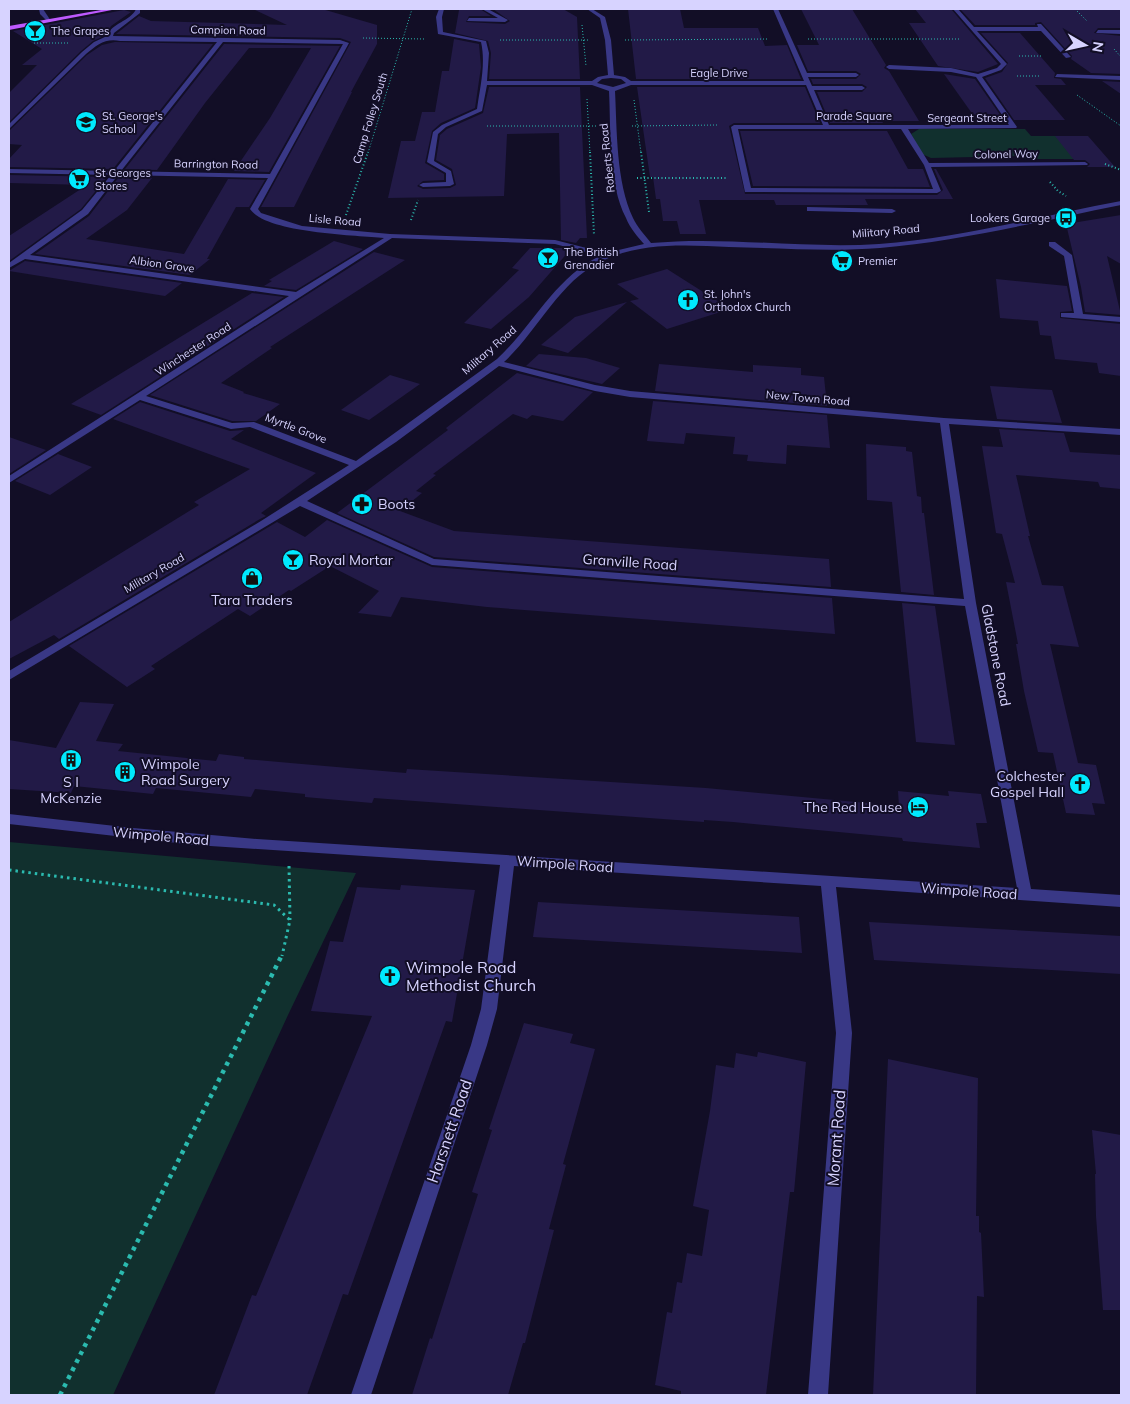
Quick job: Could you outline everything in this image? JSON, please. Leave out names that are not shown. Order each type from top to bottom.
[{"type":"main road","points":[[9,28],[114,9]]},
{"type":"street","points":[[41,9],[42,13],[49,20]]},
{"type":"street","points":[[9,127],[96,43],[110,37],[111,32],[135,15],[138,9]]},
{"type":"street","points":[[423,185],[450,184],[449,172],[430,162],[435,133],[444,126],[480,110],[484,83],[486,53],[483,41],[440,32],[439,17],[441,9]]},
{"type":"street","points":[[469,20],[505,20],[485,9]]},
{"type":"street","points":[[590,9],[602,16],[608,40],[611,76]]},
{"type":"street","points":[[776,9],[827,128]]},
{"type":"street","points":[[889,67],[951,70],[978,76],[999,69],[1004,64],[955,9]]},
{"type":"street","points":[[1037,23],[1068,57]]},
{"type":"street","points":[[972,29],[1043,29]]},
{"type":"street","points":[[1098,32],[1121,32]]},
{"type":"street","name":"Campion Road","points":[[110,37],[120,40],[346,43]]},
{"type":"street","points":[[9,266],[85,212],[222,40]]},
{"type":"street","name":"Lisle Road","points":[[346,43],[254,209],[258,215],[301,228],[341,233],[556,242],[607,256]]},
{"type":"street","points":[[805,75],[856,75]]},
{"type":"street","points":[[484,83],[573,82],[593,83],[604,89],[620,89],[630,83],[623,78],[611,76],[600,78],[593,83]]},
{"type":"street","name":"Sergeant Street","points":[[904,128],[1014,127],[978,76]]},
{"type":"street","points":[[1056,76],[1121,78]]},
{"type":"street","name":"Eagle Drive","points":[[630,83],[809,85],[862,88]]},
{"type":"street","name":"Roberts Road","points":[[612,89],[614,126],[623,198],[628,217],[650,246]]},
{"type":"street","points":[[734,127],[744,178]]},
{"type":"street","name":"Parade Square","points":[[734,127],[904,128],[927,165],[937,191],[748,190],[744,178]]},
{"type":"street","name":"Colonel Way","points":[[927,165],[1085,164]]},
{"type":"street","name":"Barrington Road","points":[[9,171],[273,176]]},
{"type":"street","points":[[839,190],[844,210]]},
{"type":"street","name":"Military Road","points":[[9,676],[68,638],[300,502],[357,465],[447,401],[496,363],[527,334],[546,306],[564,285],[584,269],[607,256],[650,246],[698,244],[879,246],[1006,226],[1121,203]]},
{"type":"street","points":[[810,209],[892,211]]},
{"type":"street","name":"Winchester Road","points":[[9,480],[297,295],[382,243],[390,236]]},
{"type":"street","points":[[1052,244],[1068,255],[1079,316]]},
{"type":"street","name":"Albion Grove","points":[[23,256],[297,295]]},
{"type":"street","points":[[1064,315],[1121,320]]},
{"type":"street","name":"New Town Road","points":[[496,363],[595,388],[630,394],[944,421],[1121,432]]},
{"type":"street","name":"Myrtle Grove","points":[[140,397],[231,426],[251,424],[357,465]]},
{"type":"street","name":"Gladstone Road","points":[[944,421],[970,602],[1025,894]]},
{"type":"street","name":"Granville Road","points":[[300,502],[432,562],[970,602]]},
{"type":"street","name":"Wimpole Road","points":[[9,819],[82,829],[298,847],[1121,900]]},
{"type":"street","name":"Harsnett Road","points":[[360,1395],[481,1036],[488,1009],[508,860]]},
{"type":"street","name":"Morant Road","points":[[818,1395],[844,1033],[828,882]]},
{"type":"path","name":"Camp Folley South","points":[[341,233],[379,121],[412,9]]},
{"type":"path","points":[[582,24],[587,75],[573,77],[573,87],[587,96],[594,238],[618,252]]},
{"type":"path","points":[[346,43],[354,38],[424,39]]},
{"type":"path","points":[[483,41],[608,40]]},
{"type":"path","points":[[30,43],[96,43]]},
{"type":"path","points":[[995,55],[1068,57]]},
{"type":"path","points":[[999,69],[1011,69],[1018,76],[1056,76],[1085,102],[1121,126]]},
{"type":"path","points":[[614,126],[732,125],[734,127]]},
{"type":"path","points":[[482,126],[588,126]]},
{"type":"path","points":[[1105,164],[1121,170]]},
{"type":"path","points":[[645,178],[744,178]]},
{"type":"path","points":[[60,1395],[201,1114],[281,960],[290,920],[289,868],[298,847]]},
{"type":"path","points":[[9,870],[274,905],[290,920]]},
{"type":"green space","points":[[919,129],[1025,129],[1031,136],[1064,136],[1081,159],[1027,159],[1017,156],[931,158],[922,154],[911,134]]},
{"type":"green space","points":[[9,842],[356,873],[288,1015],[113,1395],[9,1395]]},
{"type":"building","points":[[253,9],[322,9],[377,25],[377,44],[294,207],[261,207],[351,42],[340,38],[116,34],[139,16],[151,21],[287,25]]},
{"type":"building","points":[[480,9],[491,16],[469,16],[466,22],[505,24],[510,21],[493,9],[563,9],[577,17],[580,79],[489,79],[491,53],[488,41],[455,33],[459,10]]},
{"type":"building","points":[[628,9],[680,9],[684,28],[758,28],[765,46],[787,45],[801,79],[636,79]]},
{"type":"building","points":[[801,9],[852,9],[886,65],[884,68],[889,71],[919,121],[830,123],[817,92],[862,92],[867,87],[862,84],[813,84],[811,79],[856,79],[861,74],[856,71],[808,71],[797,45],[819,45]]},
{"type":"building","points":[[915,9],[951,9],[998,64],[978,72],[938,66],[909,23],[926,23]]},
{"type":"building","points":[[960,9],[1121,9],[1121,28],[1098,28],[1094,33],[1121,36],[1121,74],[1091,73],[1071,59],[1072,56],[1041,22],[1035,23],[1035,25],[975,25]]},
{"type":"building","points":[[124,10],[131,12],[111,26],[106,35],[93,41],[81,51],[9,122],[9,93],[37,65],[22,65],[42,49],[13,31]]},
{"type":"building","points":[[981,33],[1020,33],[1055,73],[1054,78],[1061,79],[1066,85],[1035,85],[1065,120],[1014,120],[985,78],[1002,72],[1008,63]]},
{"type":"building","points":[[454,39],[479,44],[481,67],[475,108],[441,123],[432,131],[425,163],[444,174],[444,180],[423,181],[417,186],[423,189],[450,188],[456,185],[452,169],[436,160],[440,135],[447,129],[483,113],[489,87],[580,87],[587,238],[580,238],[576,243],[561,240],[559,133],[507,134],[504,196],[388,198],[401,141],[415,141],[422,112],[435,112],[442,71],[449,71]]},
{"type":"building","points":[[115,42],[213,44],[113,169],[9,167],[9,159],[22,145],[9,144],[9,131],[87,55],[102,45]]},
{"type":"building","points":[[224,44],[340,46],[269,172],[234,171],[270,118],[311,48],[249,48],[205,103],[157,170],[125,169]]},
{"type":"building","points":[[944,74],[975,79],[1003,119],[976,119]]},
{"type":"building","points":[[1102,81],[1121,82],[1121,94]]},
{"type":"building","points":[[637,87],[805,87],[820,123],[734,123],[729,126],[745,194],[937,195],[943,190],[934,169],[936,169],[953,199],[865,199],[868,205],[776,205],[774,200],[699,200],[706,234],[680,234],[677,221],[663,221],[660,199],[656,199],[653,177],[650,177]]},
{"type":"building","points":[[740,131],[887,131],[908,169],[923,169],[930,187],[753,186]]},
{"type":"building","points":[[1055,136],[1088,136],[1115,167],[1087,167],[1090,164],[1085,160],[1074,160]]},
{"type":"building","points":[[9,175],[107,177],[81,209],[9,261],[9,236],[87,185],[9,183]]},
{"type":"building","points":[[119,177],[152,178],[127,210],[86,239],[184,254],[228,179],[265,180],[249,207],[236,207],[207,259],[210,259],[190,275],[35,254],[89,216]]},
{"type":"building","points":[[1121,215],[1121,264],[1107,256],[1121,315],[1085,312],[1066,224]]},
{"type":"building","points":[[334,241],[363,249],[296,290],[264,286],[272,281],[269,280]]},
{"type":"building","points":[[530,248],[562,248],[570,250],[529,297],[491,329],[464,323],[519,270],[512,268]]},
{"type":"building","points":[[374,252],[405,260],[270,347],[272,348],[221,383],[243,393],[280,404],[256,421],[232,421],[150,395]]},
{"type":"building","points":[[25,261],[182,283],[165,296],[9,271]]},
{"type":"building","name":"St. John's Orthodox Church","points":[[667,269],[730,309],[667,329],[630,301],[639,299],[617,284]]},
{"type":"building","points":[[996,279],[1067,286],[1072,311],[1060,312],[1060,318],[1121,324],[1121,376],[1099,373],[1097,363],[1055,359],[1051,336],[1040,335],[1038,321],[1000,318]]},
{"type":"building","points":[[252,293],[284,297],[101,415],[71,404]]},
{"type":"building","points":[[627,302],[568,353],[541,345],[575,317]]},
{"type":"building","points":[[539,354],[586,358],[620,368],[602,384],[526,366]]},
{"type":"building","points":[[659,364],[753,372],[753,365],[801,368],[801,375],[824,377],[827,406],[655,391]]},
{"type":"building","points":[[517,373],[593,392],[563,421],[532,415],[527,419],[513,414],[433,474],[436,475],[416,491],[422,493],[400,511],[454,531],[829,559],[831,587],[434,557],[337,513],[448,430],[446,428]]},
{"type":"building","points":[[390,375],[420,384],[369,420],[341,410]]},
{"type":"building","points":[[990,386],[1052,390],[1062,423],[997,419]]},
{"type":"building","points":[[653,401],[827,415],[830,448],[787,445],[786,464],[747,461],[748,455],[733,454],[735,437],[686,433],[684,444],[647,441]]},
{"type":"building","points":[[140,402],[230,431],[244,430],[231,439],[316,473],[261,513],[266,516],[59,639],[54,635],[9,659],[9,622],[199,505],[194,502],[250,469],[113,419]]},
{"type":"building","points":[[999,429],[1064,433],[1070,452],[1121,455],[1121,489],[1100,487],[1098,482],[1016,475],[1030,536],[1028,536],[1042,585],[1063,586],[1079,647],[1050,644],[1078,763],[1096,765],[1105,804],[1092,803],[1095,815],[1066,813],[1053,753],[1038,752],[1024,691],[1016,644],[1018,644],[1006,582],[1015,583],[1002,534],[996,533],[982,446],[1003,447]]},
{"type":"building","points":[[9,437],[46,450],[9,474]]},
{"type":"building","points":[[866,444],[906,447],[906,451],[912,452],[917,496],[921,497],[922,513],[924,513],[934,595],[901,592],[892,502],[867,500]]},
{"type":"building","points":[[58,454],[92,467],[50,495],[15,481]]},
{"type":"building","points":[[327,520],[432,567],[832,598],[835,634],[487,607],[401,597],[391,617],[358,613],[379,591],[330,566],[250,616],[238,609],[151,666],[155,669],[127,687],[69,646],[277,522],[305,537]]},
{"type":"building","points":[[902,603],[935,606],[955,745],[916,742]]},
{"type":"building","points":[[80,702],[114,704],[96,741],[123,744],[118,751],[216,761],[219,754],[244,757],[244,759],[406,773],[407,769],[706,788],[899,806],[898,791],[949,796],[948,791],[981,794],[987,823],[976,823],[980,848],[903,841],[902,838],[733,822],[704,820],[704,822],[374,798],[372,803],[305,797],[305,794],[255,789],[251,797],[156,788],[153,794],[74,786],[71,793],[9,789],[9,740],[56,748]]},
{"type":"building","points":[[401,885],[475,890],[452,1022],[446,1021],[348,1295],[343,1294],[307,1395],[214,1395],[252,1295],[256,1296],[372,1016],[311,1011],[330,941],[343,942],[357,887],[400,890]]},
{"type":"building","points":[[538,902],[799,917],[802,953],[533,937]]},
{"type":"building","points":[[869,922],[1121,936],[1121,974],[874,960]]},
{"type":"building","points":[[524,1023],[573,1034],[570,1043],[595,1049],[563,1164],[566,1165],[549,1229],[554,1230],[525,1343],[523,1343],[508,1395],[412,1395],[430,1338],[432,1339],[478,1194],[472,1192],[492,1130],[489,1129]]},
{"type":"building","points":[[758,1052],[806,1062],[794,1192],[790,1192],[766,1395],[681,1395],[681,1391],[655,1385],[667,1312],[672,1313],[677,1282],[682,1283],[687,1253],[702,1256],[709,1210],[693,1206],[716,1065],[734,1068],[736,1053],[757,1057]]},
{"type":"building","points":[[888,1059],[978,1078],[976,1216],[979,1216],[979,1232],[981,1233],[984,1297],[977,1296],[976,1395],[873,1395]]},
{"type":"building","points":[[1092,1130],[1121,1135],[1121,1310],[1103,1310]]},
{"type":"place","name":"The Grapes","points":[[35,31]]},
{"type":"place","name":"St. George's School","points":[[86,122]]},
{"type":"place","name":"St Georges Stores","points":[[79,179]]},
{"type":"place","name":"Lookers Garage","points":[[1066,218]]},
{"type":"place","name":"The British Grenadier","points":[[548,258]]},
{"type":"place","name":"Premier","points":[[842,261]]},
{"type":"place","name":"St. John's Orthodox Church","points":[[688,300]]},
{"type":"place","name":"Boots","points":[[362,504]]},
{"type":"place","name":"Royal Mortar","points":[[293,560]]},
{"type":"place","name":"Tara Traders","points":[[252,578]]},
{"type":"place","name":"S I McKenzie","points":[[71,760]]},
{"type":"place","name":"Wimpole Road Surgery","points":[[125,772]]},
{"type":"place","name":"Colchester Gospel Hall","points":[[1080,784]]},
{"type":"place","name":"The Red House","points":[[918,807]]},
{"type":"place","name":"Wimpole Road Methodist Church","points":[[390,976]]}]
